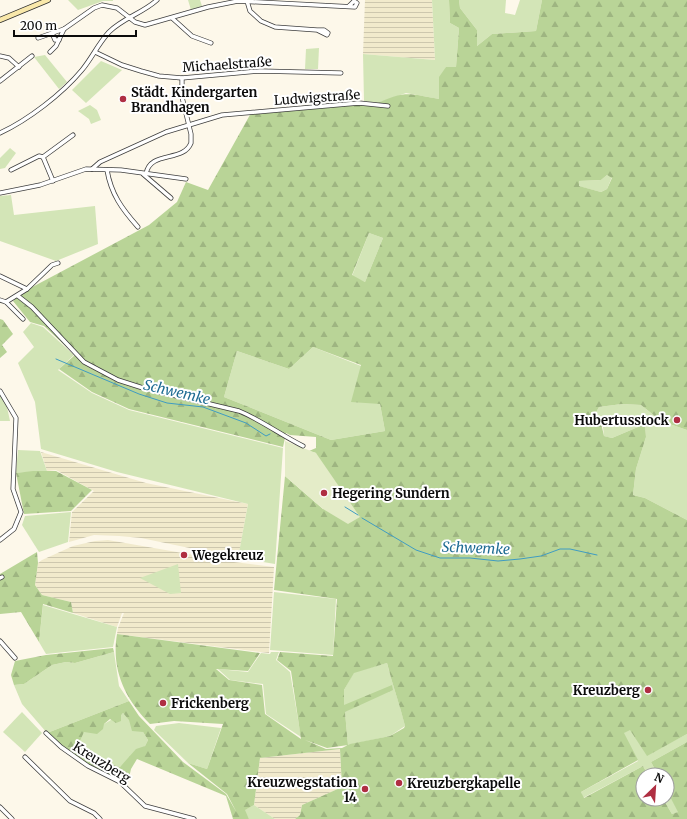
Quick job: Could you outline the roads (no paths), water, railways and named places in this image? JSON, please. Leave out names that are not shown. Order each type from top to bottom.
[{"type":"main road","points":[[0,20],[48,0]]},
{"type":"street","points":[[0,133],[40,109],[67,86],[82,70],[108,33],[129,17],[157,0]]},
{"type":"street","points":[[247,1],[250,11],[268,24],[285,29],[317,30]]},
{"type":"street","points":[[38,38],[64,29],[94,8],[102,5],[117,8],[140,25],[145,25],[222,4],[247,1],[349,6]]},
{"type":"street","points":[[172,18],[192,36],[211,42]]},
{"type":"street","points":[[50,52],[59,40],[64,29]]},
{"type":"street","points":[[52,34],[55,40],[59,40]]},
{"type":"street","name":"Michaelstraße","points":[[95,52],[110,60],[141,71],[159,76],[182,78],[260,71],[341,73]]},
{"type":"street","points":[[0,56],[9,58],[19,67]]},
{"type":"street","points":[[0,81],[32,56]]},
{"type":"street","points":[[144,174],[154,162],[182,154],[189,149],[192,140],[182,97],[182,78]]},
{"type":"street","name":"Ludwigstraße","points":[[92,169],[100,162],[166,132],[229,114],[359,103],[388,106]]},
{"type":"street","points":[[11,170],[42,156],[73,135]]},
{"type":"street","points":[[42,156],[53,181]]},
{"type":"street","points":[[0,193],[14,192],[53,181],[86,169],[121,170],[186,179]]},
{"type":"street","points":[[107,170],[109,184],[120,207],[138,227]]},
{"type":"street","points":[[144,174],[171,198]]},
{"type":"street","points":[[6,302],[18,296],[52,265],[58,263]]},
{"type":"street","points":[[0,276],[27,289]]},
{"type":"street","points":[[18,296],[32,307],[84,362],[98,370],[118,380],[143,388],[239,411],[252,416],[282,436],[303,446]]},
{"type":"street","points":[[0,300],[6,302],[22,319]]},
{"type":"street","points":[[0,391],[16,418],[13,489],[21,512],[14,529],[0,540]]},
{"type":"street","points":[[0,641],[15,658]]},
{"type":"street","name":"Kreuzberg","points":[[46,733],[61,747],[98,773],[120,782],[145,806],[194,819]]},
{"type":"street","points":[[25,757],[72,802],[94,813],[100,819]]},
{"type":"street","points":[[0,807],[12,819]]},
{"type":"waterway","name":"Schwemke","points":[[56,359],[139,394],[167,403],[203,407],[246,423],[266,436],[270,434]]},
{"type":"waterway","name":"Schwemke","points":[[345,507],[358,515]]},
{"type":"waterway","name":"Schwemke","points":[[362,518],[416,550],[440,558],[470,558],[498,561],[541,556],[560,549],[570,549],[597,555]]},
{"type":"place","name":"Städt. Kindergarten Brandhagen","points":[[123,99]]},
{"type":"place","name":"Hubertusstock","points":[[677,420]]},
{"type":"place","name":"Hegering Sundern","points":[[324,493]]},
{"type":"place","name":"Wegekreuz","points":[[184,555]]},
{"type":"place","name":"Kreuzberg","points":[[648,690]]},
{"type":"place","name":"Frickenberg","points":[[163,703]]},
{"type":"place","name":"Kreuzbergkapelle","points":[[399,783]]},
{"type":"place","name":"Kreuzwegstation 14","points":[[365,789]]}]
